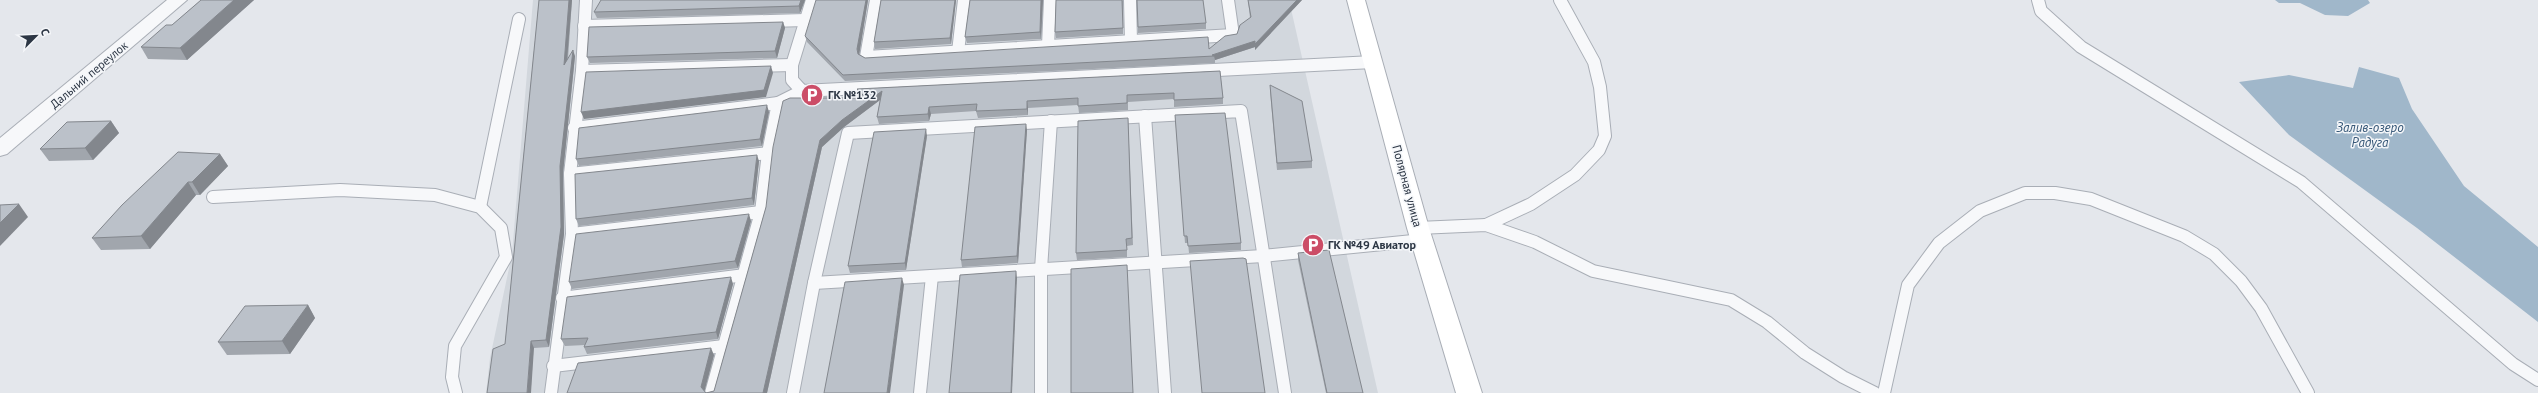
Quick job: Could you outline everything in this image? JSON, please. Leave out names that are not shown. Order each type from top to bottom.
[{"type":"main road","name":"Полярная улица","points":[[1356,0],[1421,234],[1469,393]]},
{"type":"street","name":"Дальний переулок","points":[[0,149],[178,0]]},
{"type":"lane","points":[[551,393],[553,366],[572,234],[570,174],[574,128],[582,71],[586,0]]},
{"type":"lane","points":[[802,91],[792,80],[792,65],[812,0]]},
{"type":"lane","points":[[876,0],[866,57],[1233,35],[1228,0]]},
{"type":"lane","points":[[958,52],[964,0]]},
{"type":"lane","points":[[1048,46],[1050,0]]},
{"type":"lane","points":[[1130,0],[1131,41]]},
{"type":"lane","points":[[814,283],[1263,256],[1486,225],[1531,204],[1575,175],[1600,150],[1605,136],[1600,87],[1594,62],[1560,0]]},
{"type":"lane","points":[[2038,0],[2040,11],[2081,47],[2301,182],[2513,364],[2538,380]]},
{"type":"lane","points":[[480,208],[519,19]]},
{"type":"lane","points":[[584,26],[805,20]]},
{"type":"lane","points":[[574,128],[778,103],[802,91],[1373,62]]},
{"type":"lane","points":[[582,71],[792,65]]},
{"type":"lane","points":[[710,393],[761,212],[768,153],[778,103]]},
{"type":"lane","points":[[794,393],[814,283],[848,133],[1241,111],[1285,393]]},
{"type":"lane","points":[[1145,116],[1165,393]]},
{"type":"lane","points":[[1041,393],[1041,269],[1051,121]]},
{"type":"lane","points":[[570,174],[768,153]]},
{"type":"lane","points":[[213,197],[340,190],[434,195],[480,208],[501,228],[506,257],[455,346],[452,377],[456,393]]},
{"type":"lane","points":[[1884,393],[1908,285],[1939,243],[1980,211],[2025,193],[2040,193],[2091,199],[2184,236],[2214,254],[2241,281],[2261,308],[2308,393]]},
{"type":"lane","points":[[572,234],[761,212]]},
{"type":"lane","points":[[1486,225],[1535,242],[1593,271],[1731,300],[1768,322],[1805,353],[1843,377],[1876,393]]},
{"type":"lane","points":[[562,298],[744,275]]},
{"type":"lane","points":[[920,393],[932,276]]},
{"type":"lane","points":[[553,366],[724,346]]},
{"type":"shaded area","points":[[533,0],[1289,0],[1378,393],[486,393],[490,358],[512,254]]},
{"type":"water","points":[[2275,0],[2368,0],[2370,3],[2348,16],[2325,15],[2300,3],[2279,3]]},
{"type":"water","name":"Залив-озеро Радуга","points":[[2359,67],[2399,78],[2412,109],[2464,186],[2538,247],[2538,322],[2417,228],[2289,135],[2239,82],[2289,75],[2353,88]]},
{"type":"building","points":[[201,0],[234,0],[180,48],[141,47],[166,25],[172,25]]},
{"type":"building","points":[[539,0],[569,0],[564,65],[573,50],[560,166],[561,227],[546,340],[531,341],[527,393],[487,393],[493,349],[505,344]]},
{"type":"building","points":[[601,0],[801,0],[799,6],[594,12]]},
{"type":"building","points":[[816,0],[866,0],[857,49],[858,54],[865,58],[1208,37],[1209,49],[1225,36],[1237,34],[1240,25],[1251,17],[1248,0],[1297,0],[1255,44],[1255,41],[1212,55],[1214,56],[843,75],[805,36]]},
{"type":"building","points":[[881,0],[955,0],[950,38],[874,42]]},
{"type":"building","points":[[970,0],[1041,0],[1040,32],[965,37]]},
{"type":"building","points":[[1056,0],[1122,0],[1123,28],[1055,32]]},
{"type":"building","points":[[1137,0],[1203,0],[1206,23],[1138,27]]},
{"type":"building","points":[[783,22],[775,51],[587,57],[589,27]]},
{"type":"building","points":[[771,66],[764,90],[581,112],[586,72]]},
{"type":"building","points":[[1220,71],[1223,98],[1174,100],[1174,93],[1127,95],[1127,103],[1078,106],[1078,98],[1027,101],[1027,109],[976,111],[977,104],[929,107],[928,114],[877,117],[882,91],[842,120],[820,140],[763,393],[706,393],[714,391],[766,207],[773,147],[783,101],[790,98],[866,98],[857,89]]},
{"type":"building","points":[[1270,85],[1302,101],[1312,161],[1277,163]]},
{"type":"building","points":[[767,105],[760,139],[576,159],[579,128]]},
{"type":"building","points":[[1225,113],[1241,243],[1188,246],[1187,236],[1184,236],[1175,115]]},
{"type":"building","points":[[1128,118],[1132,238],[1126,239],[1127,250],[1076,253],[1078,121]]},
{"type":"building","points":[[111,121],[85,148],[40,149],[67,122]]},
{"type":"building","points":[[1026,124],[1017,256],[961,260],[975,127]]},
{"type":"building","points":[[926,129],[905,263],[848,266],[874,132]]},
{"type":"building","points":[[178,152],[220,154],[192,182],[188,182],[141,236],[92,238],[122,205]]},
{"type":"building","points":[[757,155],[752,198],[576,219],[575,174]]},
{"type":"building","points":[[19,204],[0,223],[0,205]]},
{"type":"building","points":[[749,214],[735,261],[569,282],[576,234]]},
{"type":"building","points":[[1329,250],[1363,393],[1327,393],[1298,253]]},
{"type":"building","points":[[1246,259],[1265,393],[1202,393],[1190,261]]},
{"type":"building","points":[[1127,265],[1133,393],[1071,393],[1071,269]]},
{"type":"building","points":[[1016,271],[1011,393],[949,393],[960,275]]},
{"type":"building","points":[[731,277],[716,332],[584,347],[588,338],[561,339],[567,297]]},
{"type":"building","points":[[902,278],[887,393],[824,393],[845,282]]},
{"type":"building","points":[[308,305],[282,341],[218,342],[245,306]]},
{"type":"building","points":[[711,348],[701,387],[706,393],[567,393],[578,363]]},
{"type":"place","name":"ГК №132","points":[[812,95]]},
{"type":"place","name":"ГК №49 Авиатор","points":[[1313,245]]}]
